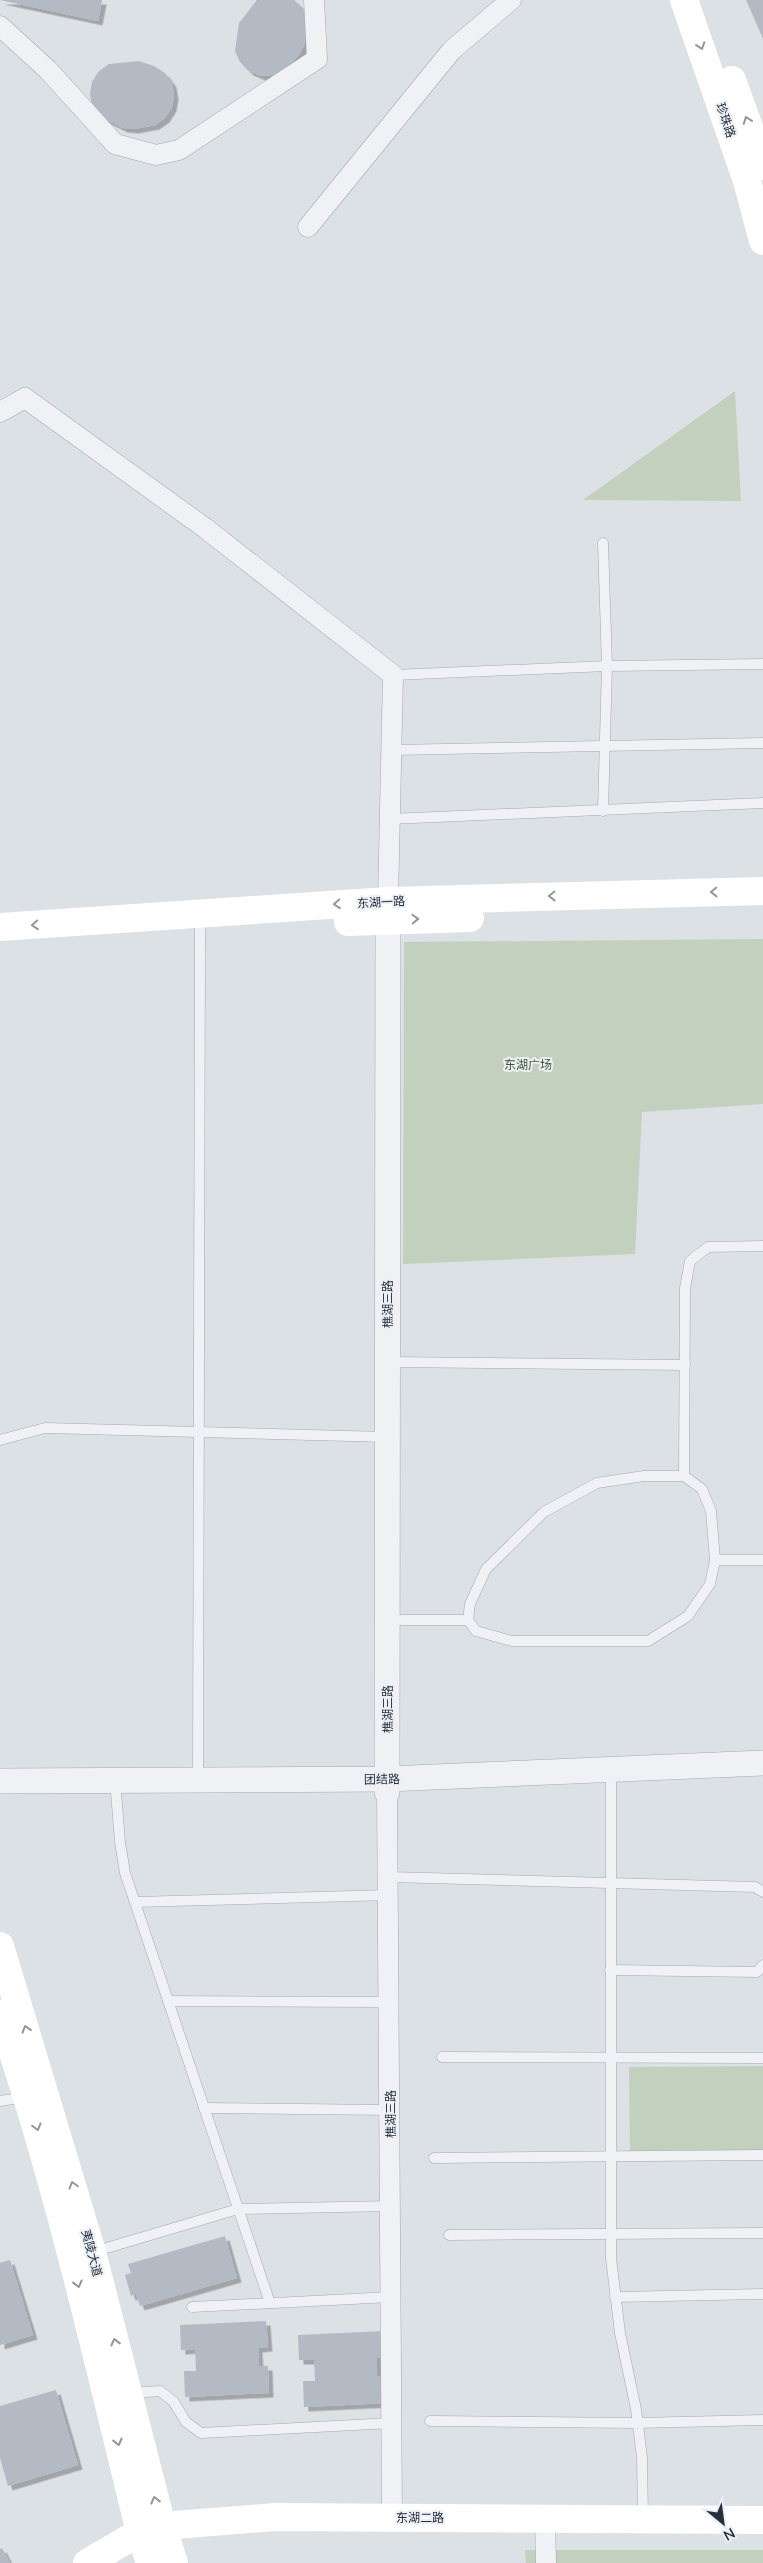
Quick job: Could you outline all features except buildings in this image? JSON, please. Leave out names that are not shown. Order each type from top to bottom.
[{"type":"main road","name":"珍珠路","points":[[684,0],[747,181],[763,241]]},
{"type":"main road","name":"珍珠路","points":[[704,0],[763,166]]},
{"type":"main road","name":"东湖一路","points":[[0,927],[763,891]]},
{"type":"main road","points":[[0,946],[200,930],[388,910],[763,910]]},
{"type":"main road","name":"夷陵大道","points":[[0,1946],[92,2252],[128,2394],[151,2529],[150,2563]]},
{"type":"main road","name":"夷陵大道","points":[[0,2014],[28,2096],[151,2529],[174,2563]]},
{"type":"main road","name":"东湖二路","points":[[87,2563],[151,2529],[275,2517],[763,2520]]},
{"type":"street","points":[[0,26],[48,70],[115,144],[156,155],[179,150],[317,59],[314,0]]},
{"type":"street","points":[[308,227],[452,50],[511,0]]},
{"type":"street","points":[[0,412],[25,398],[205,528],[393,675],[388,910]]},
{"type":"street","name":"樵湖三路","points":[[388,910],[386,1437],[392,2517]]},
{"type":"street","name":"团结路","points":[[0,1781],[198,1780],[387,1785],[763,1763]]},
{"type":"street","name":"团结路","points":[[0,1793],[387,1785],[611,1783],[763,1776]]},
{"type":"street","points":[[545,2518],[546,2563]]},
{"type":"lane","points":[[602,811],[607,666],[603,544]]},
{"type":"lane","points":[[393,675],[607,666],[763,664]]},
{"type":"lane","points":[[392,750],[763,742]]},
{"type":"lane","points":[[390,820],[763,804]]},
{"type":"lane","points":[[198,1780],[200,930]]},
{"type":"lane","points":[[684,1476],[685,1288],[690,1261],[708,1247],[763,1246]]},
{"type":"lane","points":[[386,1362],[685,1365]]},
{"type":"lane","points":[[0,1440],[45,1428],[386,1437]]},
{"type":"lane","points":[[644,1476],[684,1476],[702,1489],[711,1511],[715,1560],[710,1584],[688,1616],[648,1641],[512,1641],[476,1631],[468,1620],[470,1604],[486,1569],[544,1512],[597,1483],[644,1476]]},
{"type":"lane","points":[[715,1560],[763,1560]]},
{"type":"lane","points":[[387,1620],[468,1620]]},
{"type":"lane","points":[[611,1783],[610,2234],[620,2333],[642,2457],[643,2519]]},
{"type":"lane","points":[[116,1792],[120,1842],[125,1873],[270,2303]]},
{"type":"lane","points":[[135,1902],[389,1886],[610,1883],[755,1887],[763,1892]]},
{"type":"lane","points":[[610,1970],[757,1972],[763,1965]]},
{"type":"lane","points":[[168,2001],[390,2002]]},
{"type":"lane","points":[[442,2058],[763,2058]]},
{"type":"lane","points":[[0,2101],[28,2096]]},
{"type":"lane","points":[[204,2108],[390,2110]]},
{"type":"lane","points":[[434,2158],[763,2155]]},
{"type":"lane","points":[[92,2252],[238,2209],[390,2206]]},
{"type":"lane","points":[[449,2235],[763,2234]]},
{"type":"lane","points":[[615,2296],[763,2294]]},
{"type":"lane","points":[[192,2307],[391,2297]]},
{"type":"lane","points":[[128,2394],[160,2391],[174,2401],[186,2422],[202,2434],[392,2423]]},
{"type":"lane","points":[[430,2421],[637,2423],[763,2420]]},
{"type":"green space","points":[[735,391],[741,501],[583,500]]},
{"type":"green space","name":"东湖广场","points":[[763,939],[763,1104],[642,1112],[635,1254],[403,1264],[404,942]]},
{"type":"green space","points":[[763,2066],[763,2150],[630,2151],[629,2067]]},
{"type":"green space","points":[[525,2550],[763,2550],[763,2563],[526,2563]]}]
